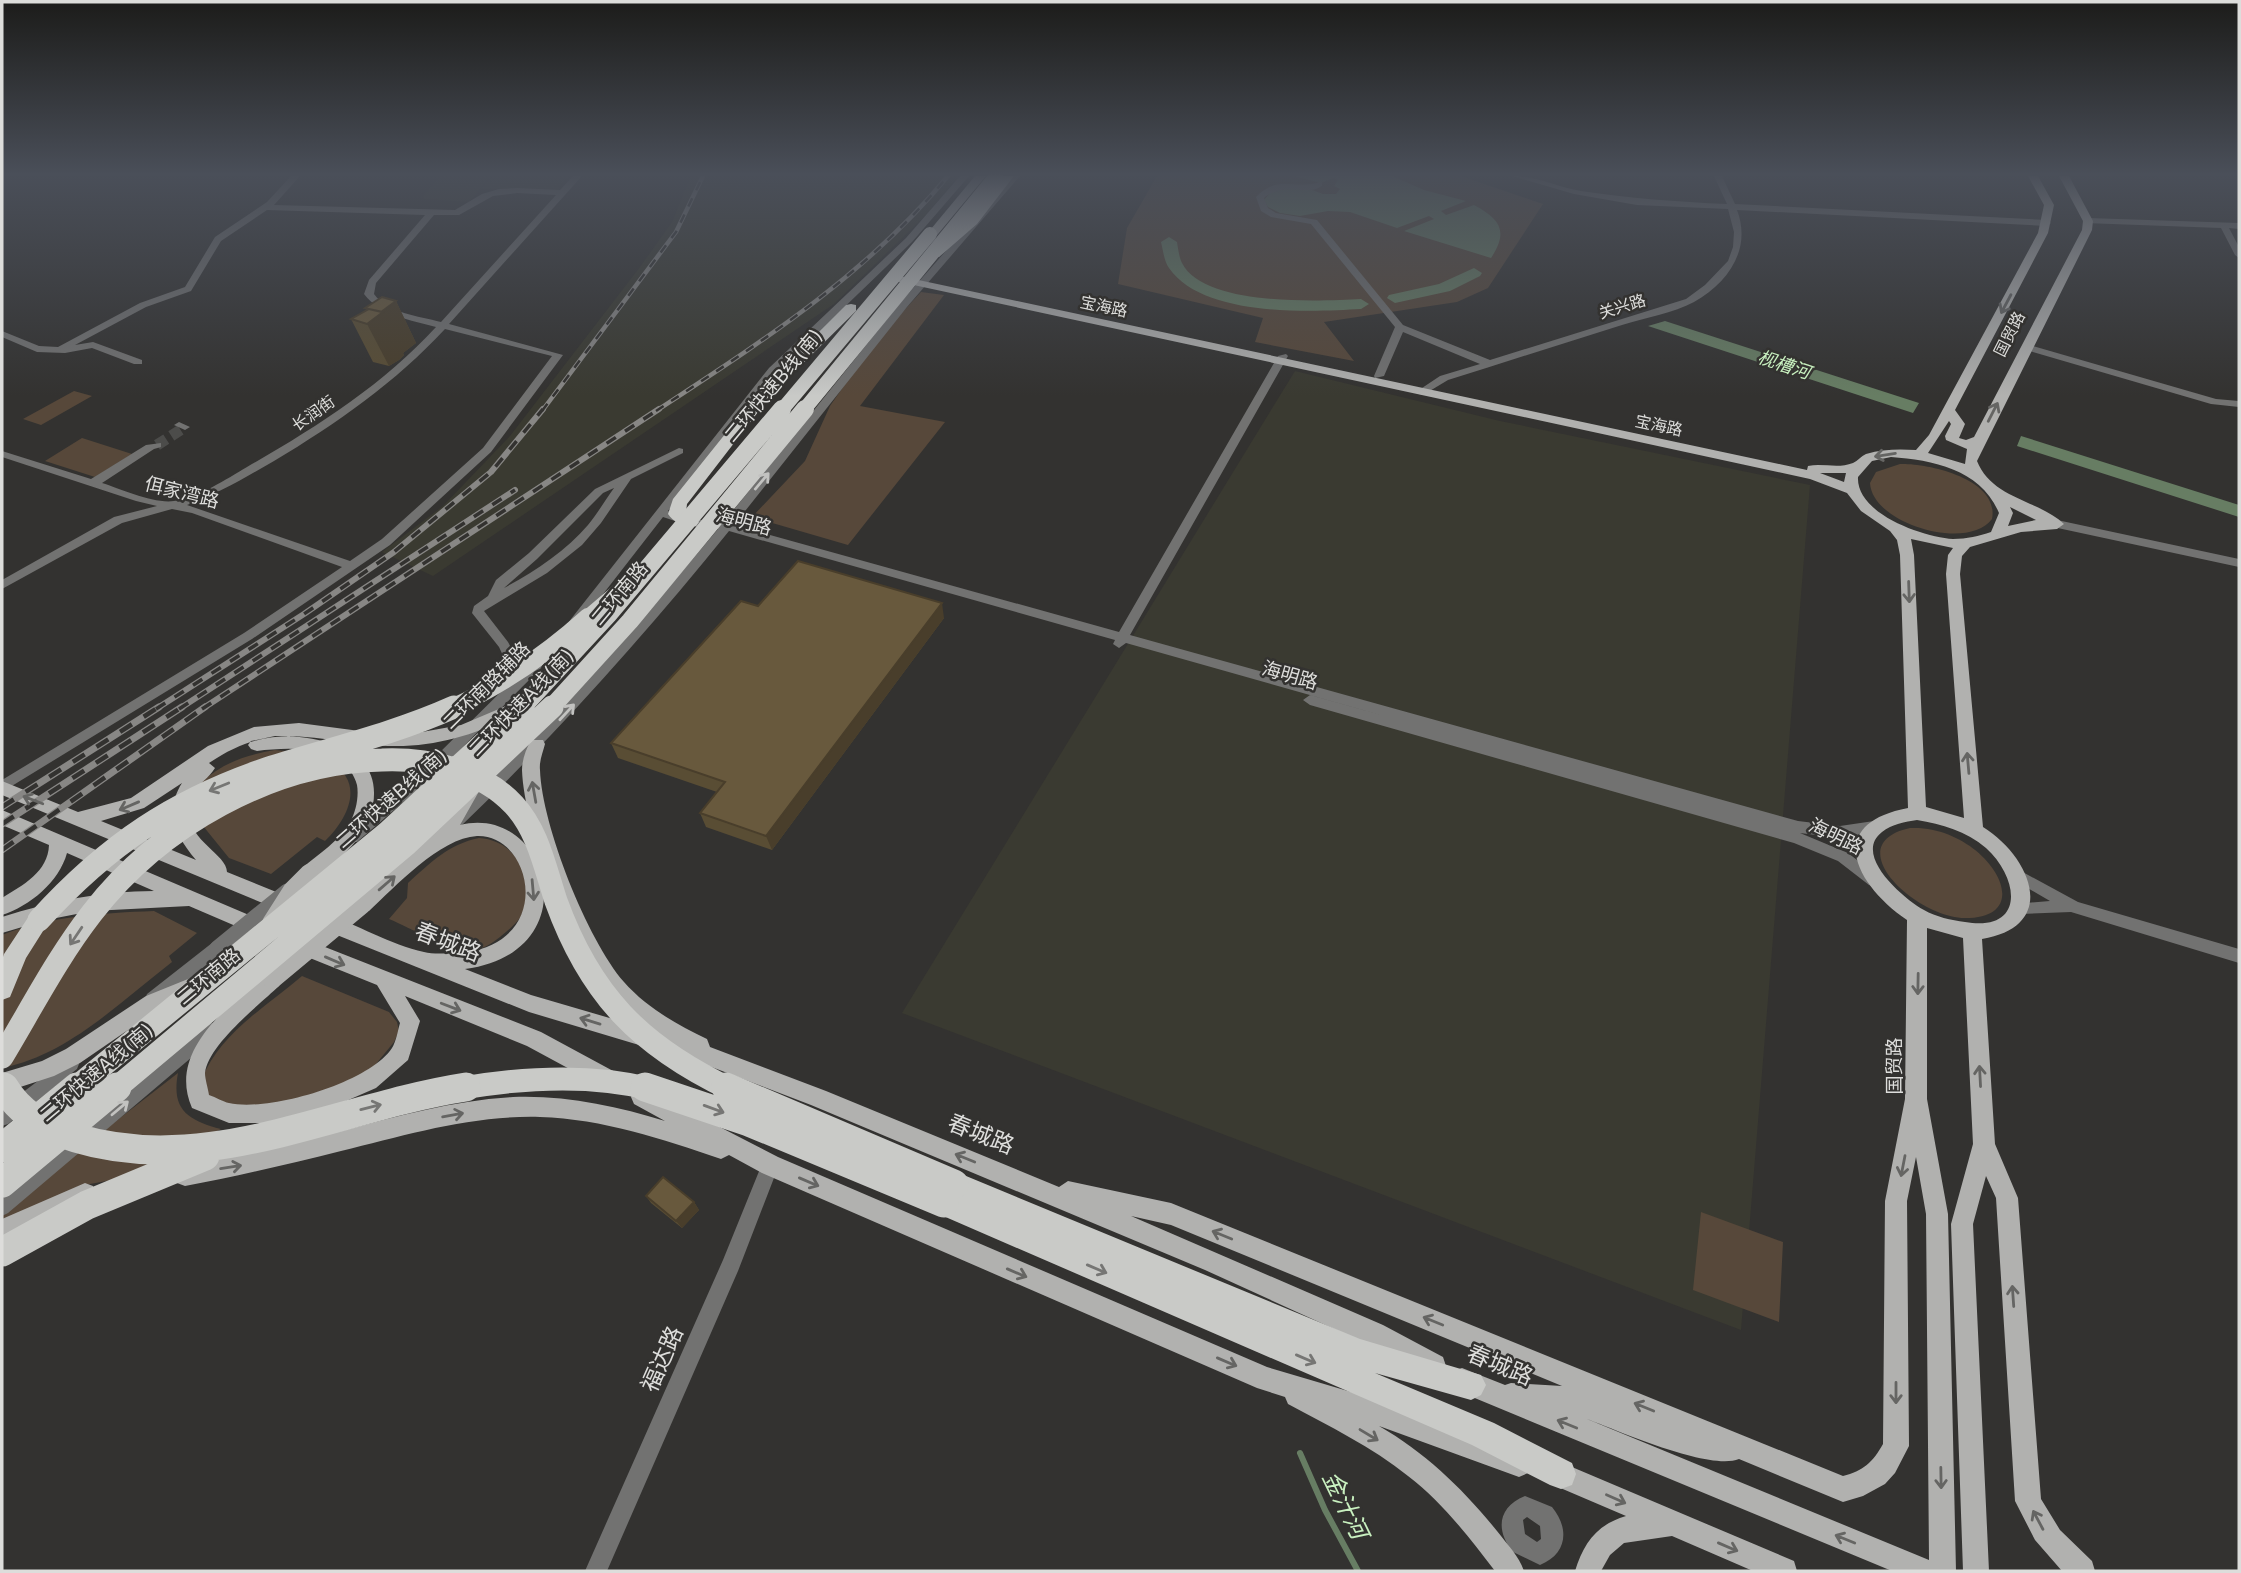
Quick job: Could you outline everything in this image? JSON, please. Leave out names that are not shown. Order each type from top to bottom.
[{"type":"highway","points":[[2,990],[16,954],[39,920],[83,872],[137,830],[178,805],[225,785],[427,718],[492,689],[557,645],[694,526],[677,513],[681,500],[767,391],[912,249]]},
{"type":"highway","name":"二环快速B线(南)","points":[[2,1150],[442,785],[566,662],[694,526],[918,249]]},
{"type":"highway","name":"二环快速A线(南)","points":[[2,1183],[407,844],[539,720],[648,600],[934,249]]},
{"type":"highway","points":[[911,280],[942,249]]},
{"type":"highway","points":[[2,1057],[88,918],[119,883],[162,844],[222,805],[284,778],[342,762],[405,759],[442,766],[489,783],[519,810],[536,838],[564,924],[585,970],[613,1008],[647,1040],[684,1066],[734,1093],[949,1194],[1483,1434],[1561,1474]]},
{"type":"highway","points":[[2,1252],[56,1221],[142,1181],[223,1149],[294,1127],[393,1101],[476,1086],[558,1079],[608,1081],[651,1088],[729,1115],[949,1194],[1360,1354],[1483,1390]]},
{"type":"highway","points":[[2,1083],[16,1105],[41,1125],[75,1140],[115,1150],[158,1152],[191,1149],[294,1127]]},
{"type":"main road","name":"二环南路","points":[[911,280],[931,249]]},
{"type":"main road","name":"二环南路","points":[[336,889],[569,663],[694,526],[935,249]]},
{"type":"main road","name":"国贸路","points":[[1919,454],[1935,436],[1949,411],[2033,249]]},
{"type":"main road","name":"国贸路","points":[[1975,474],[1970,461],[1979,440],[2077,249]]},
{"type":"main road","name":"宝海路","points":[[911,280],[1811,468],[1839,470],[1855,467],[1865,459],[1880,455],[1919,454],[1975,474],[1999,495],[2057,524]]},
{"type":"main road","name":"宝海路","points":[[1281,359],[1379,376],[1426,389],[1814,476],[1852,490]]},
{"type":"main road","points":[[1949,411],[1958,424],[1952,436],[1954,440],[1967,445],[1979,440]]},
{"type":"main road","points":[[1855,467],[1850,480],[1852,490],[1860,503],[1875,516],[1895,527],[1930,539],[1966,542],[1984,539],[2021,525],[2057,524]]},
{"type":"main road","points":[[1998,533],[2006,523],[2008,512],[1999,495]]},
{"type":"main road","name":"二环南路","points":[[2,1150],[442,809],[508,747],[607,643],[694,526]]},
{"type":"main road","points":[[1895,527],[1904,540],[1907,555],[1917,813]]},
{"type":"main road","points":[[1966,542],[1955,555],[1953,574],[1974,831]]},
{"type":"main road","points":[[80,818],[116,812],[142,801],[210,752],[255,733],[300,729],[374,739],[412,740],[445,736],[474,727],[527,700],[569,663]]},
{"type":"main road","points":[[2,1083],[47,1069],[73,1056],[163,997],[245,964],[292,890],[339,847],[360,821],[366,792],[360,772],[343,753],[317,745],[276,742],[239,750],[215,762],[195,777],[183,793],[181,818],[184,830],[199,853],[231,879],[255,891]]},
{"type":"main road","points":[[537,744],[531,769],[536,806],[578,925],[617,988],[646,1013],[684,1039],[809,1094]]},
{"type":"main road","points":[[116,1082],[158,1051],[231,1012],[362,905],[457,818],[479,777],[508,747]]},
{"type":"main road","name":"春城路","points":[[2,787],[392,950],[529,1003],[710,1057],[809,1094],[1028,1184],[1374,1334],[1483,1390],[1916,1568]]},
{"type":"main road","points":[[1917,813],[1945,819],[1974,831],[2008,859],[2018,876],[2023,893],[2020,908],[2010,921],[1994,929],[1972,931],[1945,927],[1917,916],[1895,901],[1878,884],[1868,866],[1863,849],[1868,833],[1879,821],[1896,815],[1917,813]]},
{"type":"main road","points":[[2,817],[365,974],[534,1040],[770,1165],[1266,1379],[1369,1434],[1418,1466],[1517,1560]]},
{"type":"main road","points":[[392,950],[441,961],[480,958],[509,945],[532,917],[534,892],[530,873],[519,850],[505,835],[489,829],[468,830],[442,840],[413,861]]},
{"type":"main road","points":[[2,907],[28,891],[55,867],[60,854],[58,842]]},
{"type":"main road","points":[[2,925],[43,912],[117,901],[171,899],[208,905]]},
{"type":"main road","name":"国贸路","points":[[1917,916],[1916,1099],[1937,1214],[1943,1571]]},
{"type":"main road","points":[[1972,931],[1984,1144],[1962,1224],[1976,1571]]},
{"type":"main road","name":"二环南路","points":[[2,1177],[116,1082],[245,964]]},
{"type":"main road","points":[[272,980],[225,1025],[199,1061],[193,1087],[196,1097],[213,1110],[253,1116],[291,1111],[357,1088],[384,1071],[404,1048],[410,1021],[407,1008],[399,996],[385,984],[365,974]]},
{"type":"main road","points":[[1028,1184],[1171,1214],[1843,1489],[1863,1485],[1875,1478],[1885,1468],[1896,1446],[1896,1201],[1916,1099]]},
{"type":"main road","points":[[2,1230],[89,1192],[264,1161],[443,1117],[516,1107],[568,1109],[610,1116],[673,1133],[770,1165]]},
{"type":"main road","points":[[1984,1144],[2007,1198],[2028,1500],[2041,1528],[2059,1552],[2082,1571]]},
{"type":"main road","points":[[1266,1379],[1359,1406],[1500,1459],[1561,1474],[1784,1571]]},
{"type":"main road","points":[[1483,1390],[1566,1399],[1688,1443],[1768,1458]]},
{"type":"main road","points":[[1588,1571],[1597,1549],[1616,1532],[1628,1527],[1672,1523]]},
{"type":"street","points":[[61,349],[143,305],[188,289],[212,249]]},
{"type":"street","points":[[2,787],[226,650],[352,566],[410,522],[487,450],[558,355],[390,310],[374,302],[369,292],[372,282],[400,249]]},
{"type":"street","name":"长润街","points":[[2,585],[118,520],[168,507],[221,487],[310,435],[381,384],[443,325],[512,249]]},
{"type":"street","name":"二环南路辅路","points":[[2,1118],[309,873],[398,799],[474,727],[569,629],[773,370],[899,249]]},
{"type":"street","points":[[413,861],[537,744],[625,649],[721,530],[911,280],[946,249]]},
{"type":"street","points":[[1336,249],[1400,327],[1487,363]]},
{"type":"street","name":"关兴路","points":[[1426,389],[1444,378],[1487,363],[1689,301],[1711,287],[1735,258],[1737,249]]},
{"type":"street","points":[[874,274],[911,280]]},
{"type":"street","points":[[1379,376],[1400,327]]},
{"type":"street","points":[[2,334],[37,349],[93,345],[138,362]]},
{"type":"street","points":[[2026,347],[2215,402],[2239,404]]},
{"type":"street","points":[[1120,641],[1281,359]]},
{"type":"street","points":[[92,484],[152,445]]},
{"type":"street","points":[[493,598],[500,583],[533,556],[599,491],[679,452]]},
{"type":"street","name":"佴家湾路","points":[[2,454],[168,507],[195,510],[352,566]]},
{"type":"street","points":[[511,659],[504,645],[478,613],[478,609],[567,551],[588,533],[628,478]]},
{"type":"street","name":"海明路","points":[[661,513],[694,526],[721,530],[780,546],[1798,827],[1840,832],[1874,827]]},
{"type":"street","points":[[2057,524],[2239,563]]},
{"type":"street","name":"海明路","points":[[1120,641],[1798,838],[1843,858],[1878,884]]},
{"type":"street","points":[[2018,876],[2074,907],[2239,956]]},
{"type":"street","points":[[2020,908],[2074,907]]},
{"type":"street","points":[[2,1207],[272,980]]},
{"type":"street","name":"福达路","points":[[596,1571],[731,1264],[770,1165]]},
{"type":"shaded area","points":[[653,249],[890,249],[834,304],[433,576],[382,552],[443,506],[510,436]]},
{"type":"shaded area","points":[[1124,249],[1513,249],[1488,288],[1457,302],[1324,322],[1354,361],[1255,342],[1263,318],[1118,284]]},
{"type":"shaded area","points":[[921,292],[944,295],[860,406],[945,422],[848,545],[752,517],[805,461],[830,406],[873,344]]},
{"type":"shaded area","points":[[1295,371],[1500,421],[1810,485],[1741,1330],[902,1013]]},
{"type":"shaded area","points":[[74,391],[92,396],[41,425],[23,419]]},
{"type":"shaded area","points":[[82,438],[132,454],[95,477],[45,461]]},
{"type":"shaded area","points":[[1900,464],[1944,470],[1974,484],[1985,493],[1991,505],[1992,519],[1980,529],[1963,533],[1923,529],[1903,521],[1887,511],[1875,498],[1870,483],[1876,472]]},
{"type":"shaded area","points":[[275,750],[310,754],[330,762],[341,770],[348,780],[350,801],[341,822],[325,841],[317,837],[271,874],[229,858],[195,816],[200,783],[235,761]]},
{"type":"shaded area","points":[[1910,828],[1937,831],[1961,840],[1981,855],[1995,872],[2002,888],[2000,903],[1988,914],[1965,918],[1945,915],[1906,893],[1891,879],[1882,863],[1881,849],[1889,836]]},
{"type":"shaded area","points":[[479,838],[504,846],[520,864],[527,888],[526,901],[515,924],[497,940],[471,950],[441,943],[389,919],[407,898],[408,883],[449,850]]},
{"type":"shaded area","points":[[154,911],[197,933],[169,956],[172,962],[113,1010],[71,1039],[49,1052],[2,1068],[2,935],[39,924],[96,914]]},
{"type":"shaded area","points":[[302,976],[389,1012],[397,1022],[399,1031],[394,1042],[371,1070],[340,1089],[251,1110],[210,1099],[202,1079],[220,1048],[245,1022]]},
{"type":"shaded area","points":[[178,1073],[177,1096],[184,1112],[199,1122],[221,1129],[134,1176],[79,1186],[2,1222],[2,1216],[71,1156]]},
{"type":"shaded area","points":[[1701,1212],[1783,1242],[1779,1322],[1693,1290]]},
{"type":"water","points":[[1463,249],[1497,249],[1491,258]]},
{"type":"water","name":"枧槽河","points":[[1665,321],[1919,403],[1913,413],[1648,326]]},
{"type":"water","points":[[2021,436],[2239,505],[2239,517],[2017,446]]},
{"type":"building","points":[[382,297],[396,301],[381,312],[365,308]]},
{"type":"building","points":[[369,309],[383,312],[367,324],[351,319]]},
{"type":"building","points":[[798,561],[942,603],[766,836],[700,813],[725,782],[611,743],[741,601],[758,606]]},
{"type":"building","points":[[663,1177],[694,1202],[676,1221],[646,1196]]},
{"type":"waterway","points":[[1171,249],[1175,265],[1192,282],[1217,294],[1280,305],[1361,304]]},
{"type":"waterway","points":[[1395,298],[1444,288],[1474,273]]},
{"type":"waterway","name":"金汁河","points":[[1300,1453],[1325,1510],[1358,1571]]},
{"type":"tunnel","points":[[157,445],[185,427]]},
{"type":"railway","points":[[542,411],[663,249]]},
{"type":"railway","points":[[656,411],[774,332],[848,276],[878,249]]},
{"type":"railway","points":[[156,709],[304,614],[394,552],[491,472],[543,409]]},
{"type":"railway","points":[[204,707],[659,409]]},
{"type":"railway","points":[[179,709],[515,490]]},
{"type":"railway","points":[[2,807],[159,707]]},
{"type":"railway","points":[[2,824],[182,707]]},
{"type":"railway","points":[[2,850],[204,707]]}]
